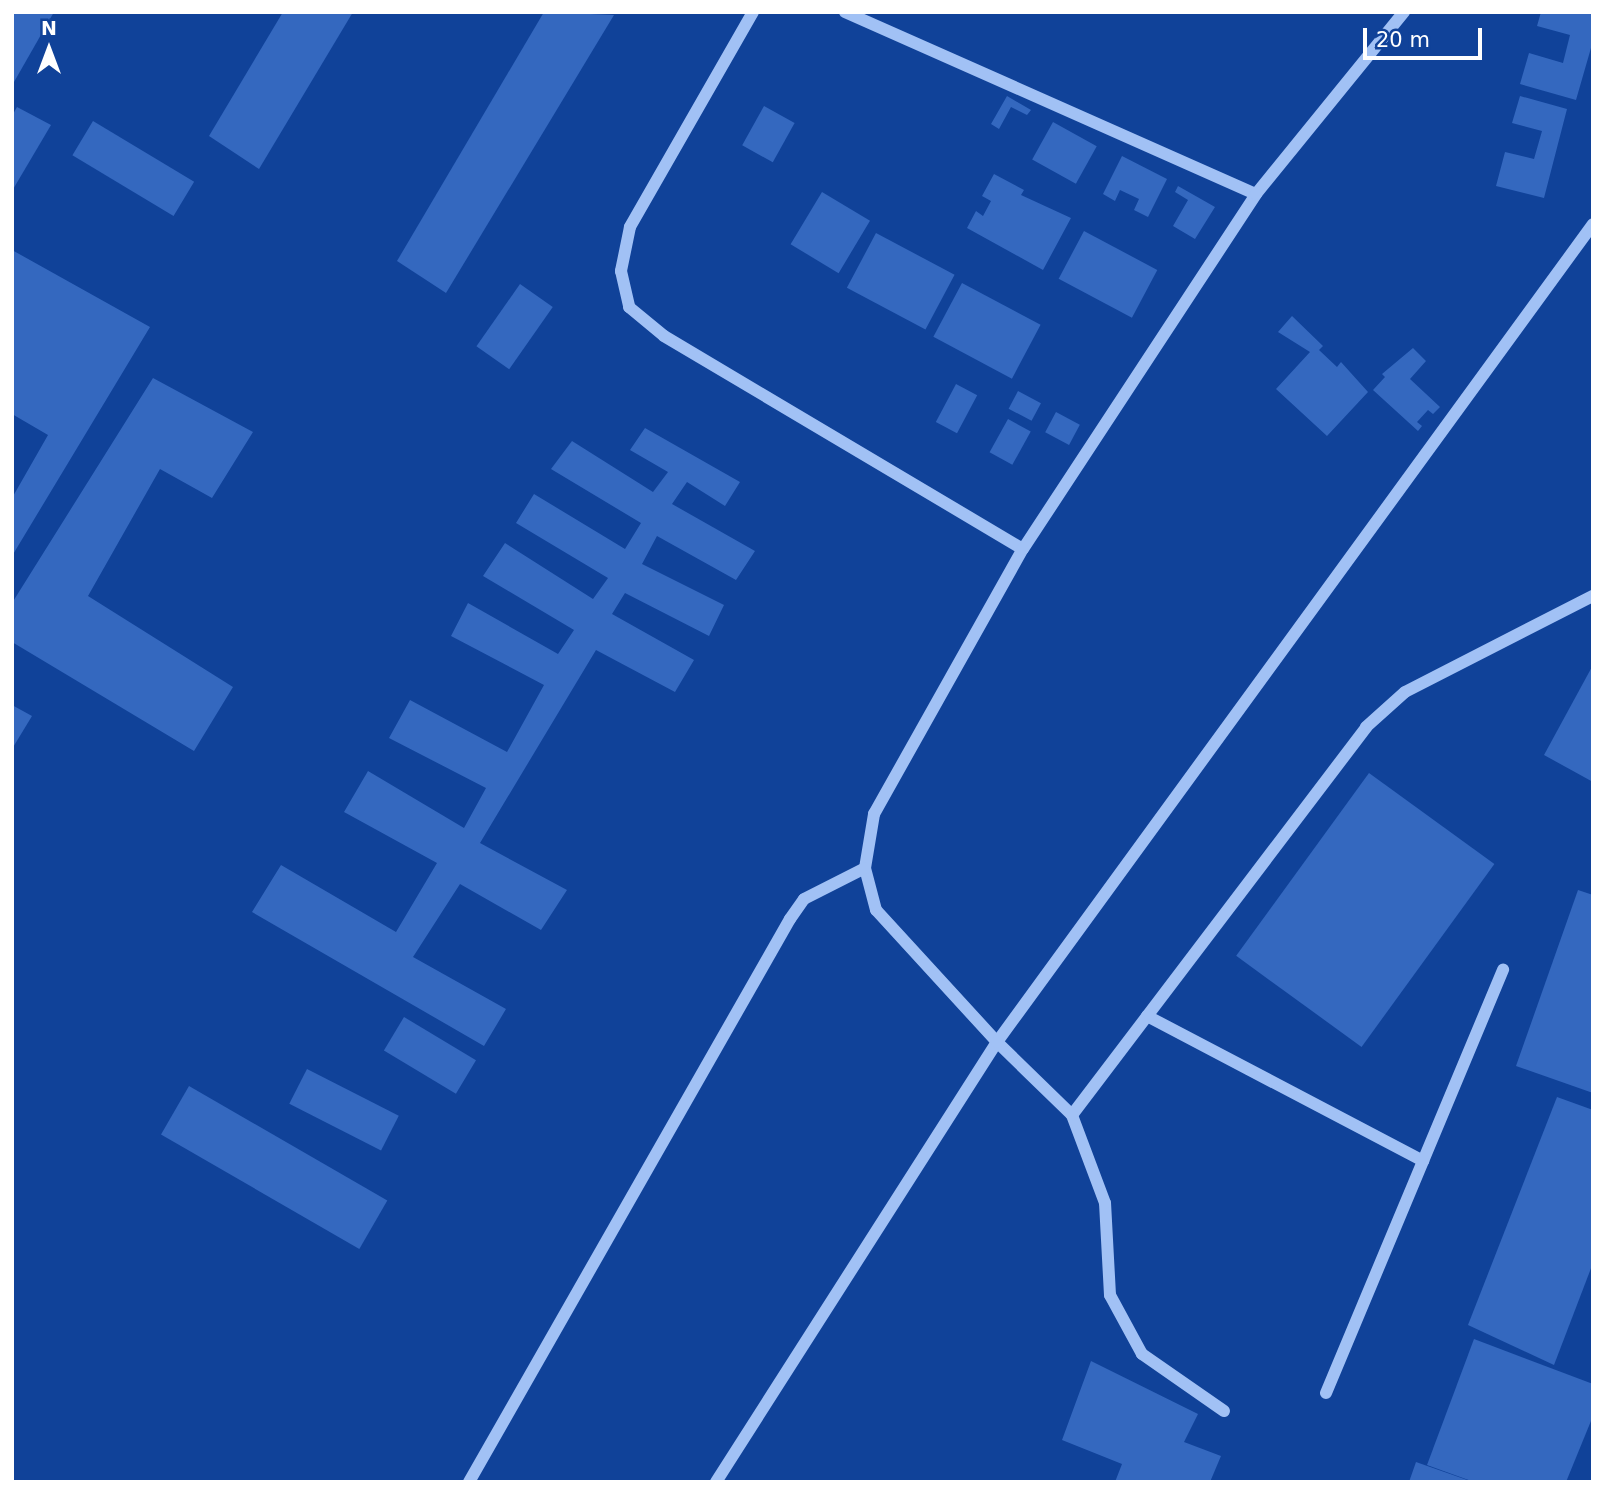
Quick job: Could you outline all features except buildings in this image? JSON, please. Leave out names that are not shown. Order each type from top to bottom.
[{"type":"street","points":[[753,12],[630,227],[621,271],[629,307],[664,336],[1023,549]]},
{"type":"street","points":[[845,12],[1256,194]]},
{"type":"street","points":[[1224,1411],[1142,1354],[1123,1325],[1110,1295],[1105,1203],[1072,1115],[997,1042],[876,910],[865,868],[874,814],[1023,549],[1256,194],[1404,12]]},
{"type":"street","points":[[716,1482],[997,1042],[1593,225]]},
{"type":"street","points":[[1072,1115],[1366,727],[1405,692],[1593,596]]},
{"type":"street","points":[[469,1482],[790,919],[804,899],[865,868]]},
{"type":"street","points":[[1326,1393],[1503,969]]},
{"type":"street","points":[[1147,1016],[1423,1161]]}]
